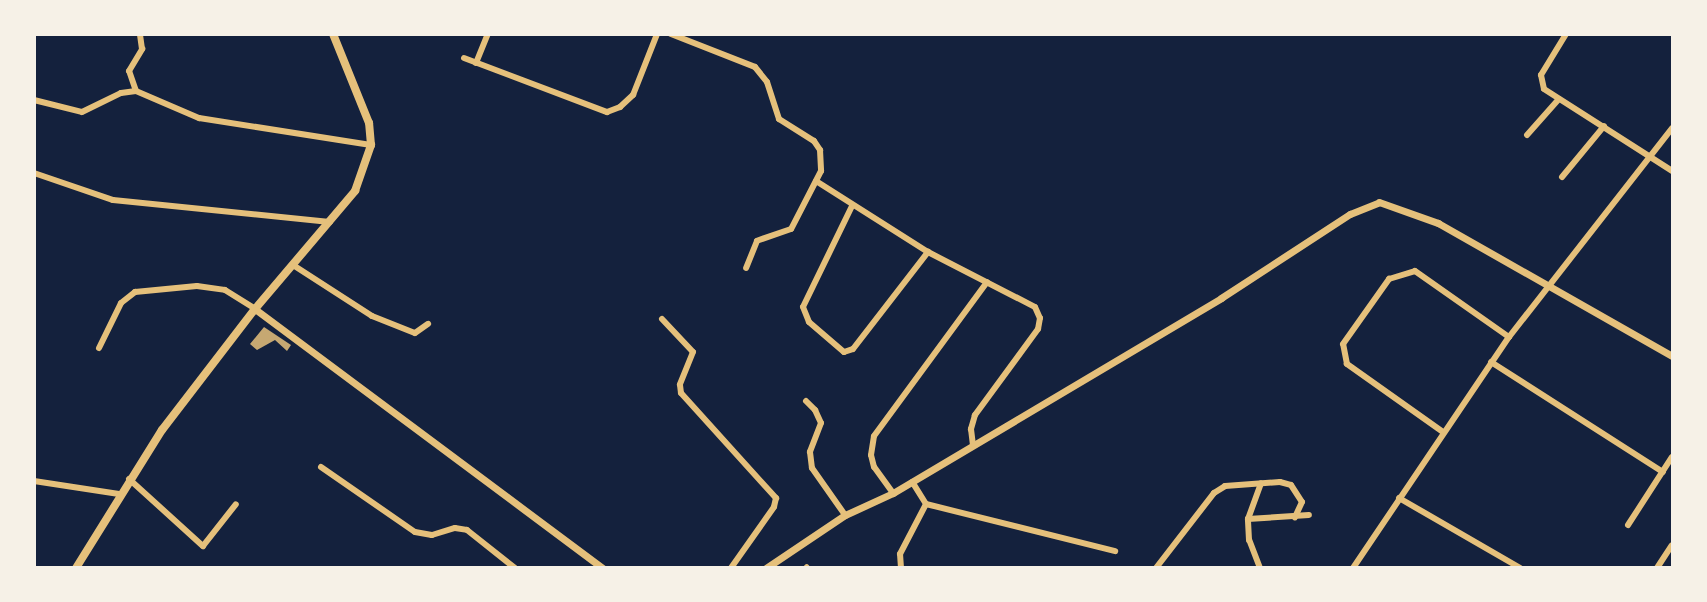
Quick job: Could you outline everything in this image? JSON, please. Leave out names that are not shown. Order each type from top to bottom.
[{"type":"main road","points":[[76,567],[129,479],[255,309],[355,191],[371,145],[369,123],[358,90],[336,47],[333,34]]},
{"type":"street","points":[[136,92],[129,71],[142,50],[140,34]]},
{"type":"street","points":[[476,63],[488,34]]},
{"type":"street","points":[[464,58],[607,112],[620,107],[633,95],[657,34]]},
{"type":"street","points":[[671,34],[755,67],[767,82],[779,119],[814,141],[820,150],[823,161],[816,181],[791,230],[758,241],[746,268]]},
{"type":"street","points":[[1566,34],[1541,75],[1544,89],[1654,156],[1672,171]]},
{"type":"street","points":[[34,100],[82,112],[121,93],[136,92],[199,118],[371,145]]},
{"type":"street","points":[[1527,135],[1559,99]]},
{"type":"street","points":[[1562,177],[1604,126]]},
{"type":"street","points":[[1353,567],[1509,337],[1654,156],[1672,128]]},
{"type":"street","points":[[34,173],[113,200],[330,222]]},
{"type":"street","points":[[816,181],[852,206],[928,252],[1024,299],[1035,307],[1040,318],[1032,340],[975,415],[971,429],[973,446]]},
{"type":"street","points":[[766,567],[845,515],[893,493],[1221,298],[1350,214],[1379,202],[1393,204],[1438,223],[1550,284],[1672,356]]},
{"type":"street","points":[[852,206],[803,307],[809,322],[842,350],[853,349],[928,252]]},
{"type":"street","points":[[293,265],[372,316],[415,333],[428,324]]},
{"type":"street","points":[[1443,432],[1347,364],[1343,344],[1389,279],[1415,271],[1509,337]]},
{"type":"street","points":[[893,493],[874,467],[871,455],[874,436],[987,282]]},
{"type":"street","points":[[99,348],[121,303],[135,292],[197,286],[225,290],[255,309],[603,567]]},
{"type":"street","points":[[662,319],[693,352],[680,385],[681,393],[776,498],[774,507],[731,567]]},
{"type":"street","points":[[1491,362],[1663,472]]},
{"type":"street","points":[[806,402],[815,410],[821,423],[810,452],[812,468],[845,515]]},
{"type":"street","points":[[1628,525],[1672,457]]},
{"type":"street","points":[[321,467],[416,532],[432,536],[454,528],[467,530],[515,567]]},
{"type":"street","points":[[129,479],[203,546],[236,504]]},
{"type":"street","points":[[34,481],[119,494]]},
{"type":"street","points":[[912,482],[926,504],[1115,551]]},
{"type":"street","points":[[1156,567],[1214,493],[1225,486],[1280,482],[1299,491],[1300,511],[1295,517]]},
{"type":"street","points":[[1260,567],[1249,540],[1248,519],[1261,483]]},
{"type":"street","points":[[1399,498],[1520,567]]},
{"type":"street","points":[[902,567],[900,554],[926,504]]},
{"type":"street","points":[[1248,519],[1309,515]]},
{"type":"street","points":[[1657,567],[1672,545]]},
{"type":"building","points":[[264,327],[291,345],[287,351],[275,340],[257,350],[250,344]]}]
